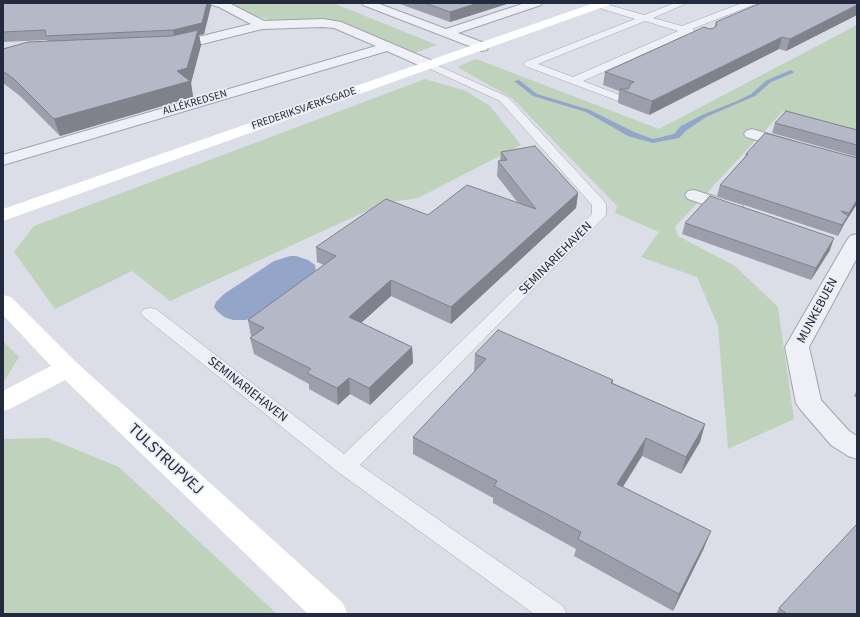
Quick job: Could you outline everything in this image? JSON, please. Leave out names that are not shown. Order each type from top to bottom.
[{"type":"street","points":[[221,3],[262,25]]},
{"type":"street","points":[[367,3],[482,47]]},
{"type":"street","points":[[446,33],[538,3]]},
{"type":"street","name":"FREDERIKSVÆRKSGADE","points":[[3,215],[602,4]]},
{"type":"street","points":[[160,46],[190,43],[262,25],[330,24],[430,65]]},
{"type":"street","name":"ALLÉKREDSEN","points":[[3,160],[388,47]]},
{"type":"street","points":[[752,134],[804,149]]},
{"type":"street","points":[[694,195],[754,216]]},
{"type":"street","name":"MUNKEBUEN","points":[[848,244],[797,347],[809,403],[840,438],[857,450]]},
{"type":"street","name":"TULSTRUPVEJ","points":[[3,302],[67,368],[331,614]]},
{"type":"street","points":[[3,402],[67,368]]},
{"type":"lane","points":[[620,99],[529,64],[683,3]]},
{"type":"lane","points":[[573,81],[685,30],[750,3]]},
{"type":"lane","points":[[602,4],[701,35]]},
{"type":"lane","name":"SEMINARIEHAVEN","points":[[344,466],[425,389],[599,215],[599,204],[504,99],[430,65]]},
{"type":"lane","name":"SEMINARIEHAVEN","points":[[150,313],[344,466],[554,614]]},
{"type":"green space","points":[[235,3],[333,3],[437,45],[412,54],[337,21],[268,20],[228,5]]},
{"type":"green space","points":[[857,25],[857,131],[783,111],[675,227],[678,236],[735,266],[778,307],[794,419],[728,449],[718,326],[697,277],[641,257],[659,232],[615,213],[617,206],[512,98],[457,67],[476,59],[659,129]]},
{"type":"green space","points":[[425,79],[466,91],[490,106],[521,145],[418,198],[384,203],[170,301],[132,271],[55,309],[14,252],[34,226]]},
{"type":"green space","points":[[3,341],[19,357],[3,383]]},
{"type":"green space","points":[[48,438],[119,467],[277,614],[3,614],[3,439]]},
{"type":"water","points":[[290,256],[296,256],[308,260],[315,265],[316,272],[264,314],[246,320],[233,320],[224,317],[214,307],[216,302],[224,294],[274,261]]},
{"type":"building","points":[[3,3],[207,3],[202,23],[173,30],[46,36],[45,30],[3,32]]},
{"type":"building","points":[[425,3],[478,3],[450,12]]},
{"type":"building","points":[[761,3],[857,3],[857,5],[790,39],[782,37],[652,101],[620,89],[628,89],[630,84],[634,82],[605,72],[704,27],[710,29],[714,28],[717,25],[716,22]]},
{"type":"building","points":[[198,30],[187,68],[177,71],[190,81],[54,119],[14,79],[3,71],[3,49],[28,42],[172,36]]},
{"type":"building","points":[[786,111],[857,130],[857,145],[775,123]]},
{"type":"building","points":[[765,133],[857,158],[857,200],[849,213],[841,211],[848,216],[842,225],[720,185]]},
{"type":"building","points":[[535,146],[578,193],[451,307],[391,280],[349,317],[412,347],[369,388],[349,378],[337,388],[307,373],[311,369],[250,338],[264,328],[248,320],[336,256],[316,247],[386,199],[428,215],[467,185],[536,209],[498,161],[507,160],[501,152]]},
{"type":"building","points":[[710,196],[834,238],[816,268],[685,223]]},
{"type":"building","points":[[498,330],[613,380],[611,383],[705,424],[686,457],[646,438],[617,484],[711,531],[679,594],[578,539],[581,532],[494,486],[497,481],[413,437],[486,359],[475,354]]},
{"type":"building","points":[[857,524],[857,614],[787,614],[779,608]]},
{"type":"waterway","points":[[517,81],[535,95],[588,111],[631,134],[653,141],[676,136],[684,128],[704,116],[753,95],[769,81],[791,72]]}]
